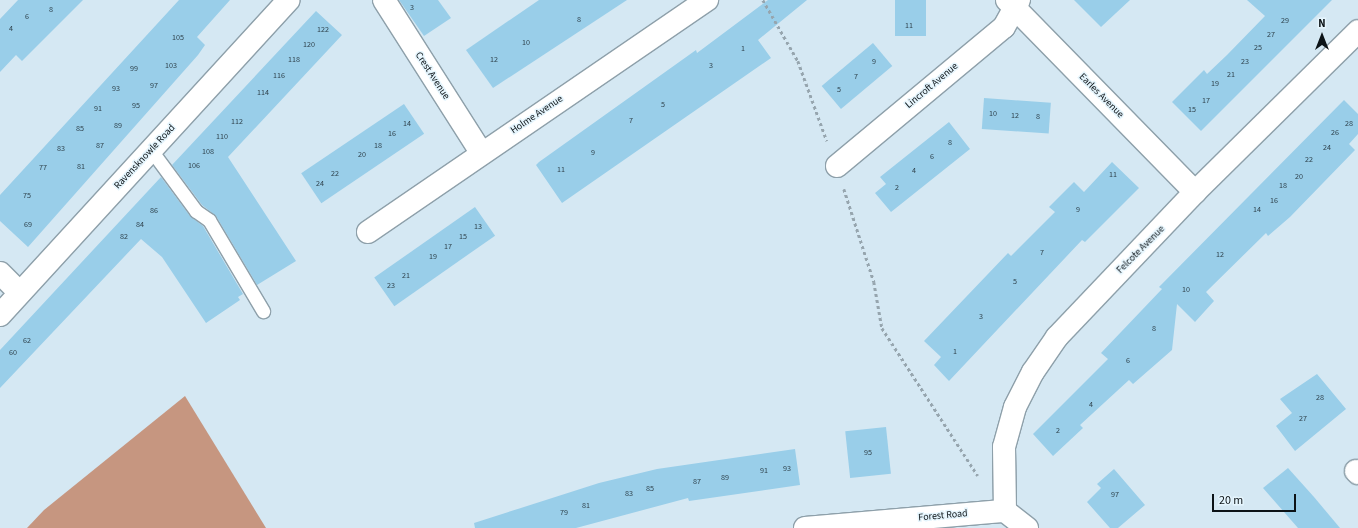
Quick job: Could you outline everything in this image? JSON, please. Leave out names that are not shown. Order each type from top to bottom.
[{"type":"street","name":"Ravensknowle Road","points":[[0,315],[289,0]]},
{"type":"street","name":"Crest Avenue","points":[[384,0],[481,152]]},
{"type":"street","name":"Holme Avenue","points":[[368,232],[481,152],[706,0]]},
{"type":"street","name":"Lincroft Avenue","points":[[837,166],[1004,27],[1013,2]]},
{"type":"street","name":"Earles Avenue","points":[[1013,2],[1195,192]]},
{"type":"street","name":"Felcote Avenue","points":[[1004,503],[1004,447],[1014,407],[1033,372],[1087,303],[1152,240],[1195,192],[1358,31]]},
{"type":"street","points":[[0,273],[20,293]]},
{"type":"street","points":[[1004,503],[1027,528]]},
{"type":"street","name":"Forest Road","points":[[805,528],[852,526],[1004,503]]},
{"type":"lane","points":[[151,150],[196,211],[209,220],[263,311]]},
{"type":"path","points":[[763,0],[798,61],[837,166],[874,282],[882,328],[971,466],[988,488],[1004,503]]},
{"type":"shaded area","points":[[185,396],[266,528],[27,528],[44,510]]},
{"type":"building","points":[[18,0],[83,0],[22,61],[16,55],[0,72],[0,19]]},
{"type":"building","points":[[179,0],[230,0],[197,37],[205,45],[198,55],[28,247],[0,221],[0,195]]},
{"type":"building","points":[[399,0],[438,0],[451,18],[424,36]]},
{"type":"building","points":[[539,0],[627,0],[493,88],[466,50]]},
{"type":"building","points":[[768,0],[807,0],[758,40],[771,58],[562,203],[536,165],[539,162],[696,50],[697,53]]},
{"type":"building","points":[[895,0],[926,0],[926,36],[895,36]]},
{"type":"building","points":[[1074,0],[1130,0],[1101,27]]},
{"type":"building","points":[[1247,0],[1332,0],[1201,131],[1172,102],[1204,70],[1207,74],[1265,16]]},
{"type":"building","points":[[316,11],[342,35],[228,157],[296,261],[257,285],[216,216],[202,205],[172,165]]},
{"type":"building","points":[[873,43],[892,66],[841,109],[822,86]]},
{"type":"building","points":[[984,98],[1051,103],[1049,134],[982,129]]},
{"type":"building","points":[[1344,100],[1358,114],[1358,134],[1349,144],[1355,150],[1290,217],[1268,236],[1266,233],[1206,292],[1214,301],[1195,322],[1177,304],[1172,350],[1133,384],[1129,380],[1080,425],[1083,428],[1053,456],[1033,434],[1108,359],[1101,353],[1162,289],[1159,287]]},
{"type":"building","points":[[404,104],[424,134],[321,203],[301,173]]},
{"type":"building","points":[[949,122],[970,149],[891,212],[875,193],[886,184],[880,177]]},
{"type":"building","points":[[1112,162],[1139,188],[1085,242],[1082,240],[949,381],[934,365],[941,357],[924,341],[1008,253],[1011,256],[1055,212],[1049,207],[1074,182],[1084,192]]},
{"type":"building","points":[[161,177],[190,216],[203,226],[243,294],[238,297],[240,300],[206,323],[162,257],[141,239],[0,388],[0,350]]},
{"type":"building","points":[[475,207],[495,236],[394,306],[374,278]]},
{"type":"building","points":[[1317,374],[1346,409],[1295,451],[1276,426],[1292,413],[1280,399]]},
{"type":"building","points":[[886,427],[891,474],[850,478],[845,431]]},
{"type":"building","points":[[795,449],[800,485],[689,501],[688,498],[576,528],[475,528],[474,523],[599,483],[657,469]]},
{"type":"building","points":[[1288,468],[1340,528],[1298,528],[1263,488]]},
{"type":"building","points":[[1114,469],[1145,505],[1118,528],[1110,528],[1087,502],[1101,488],[1097,484]]}]
